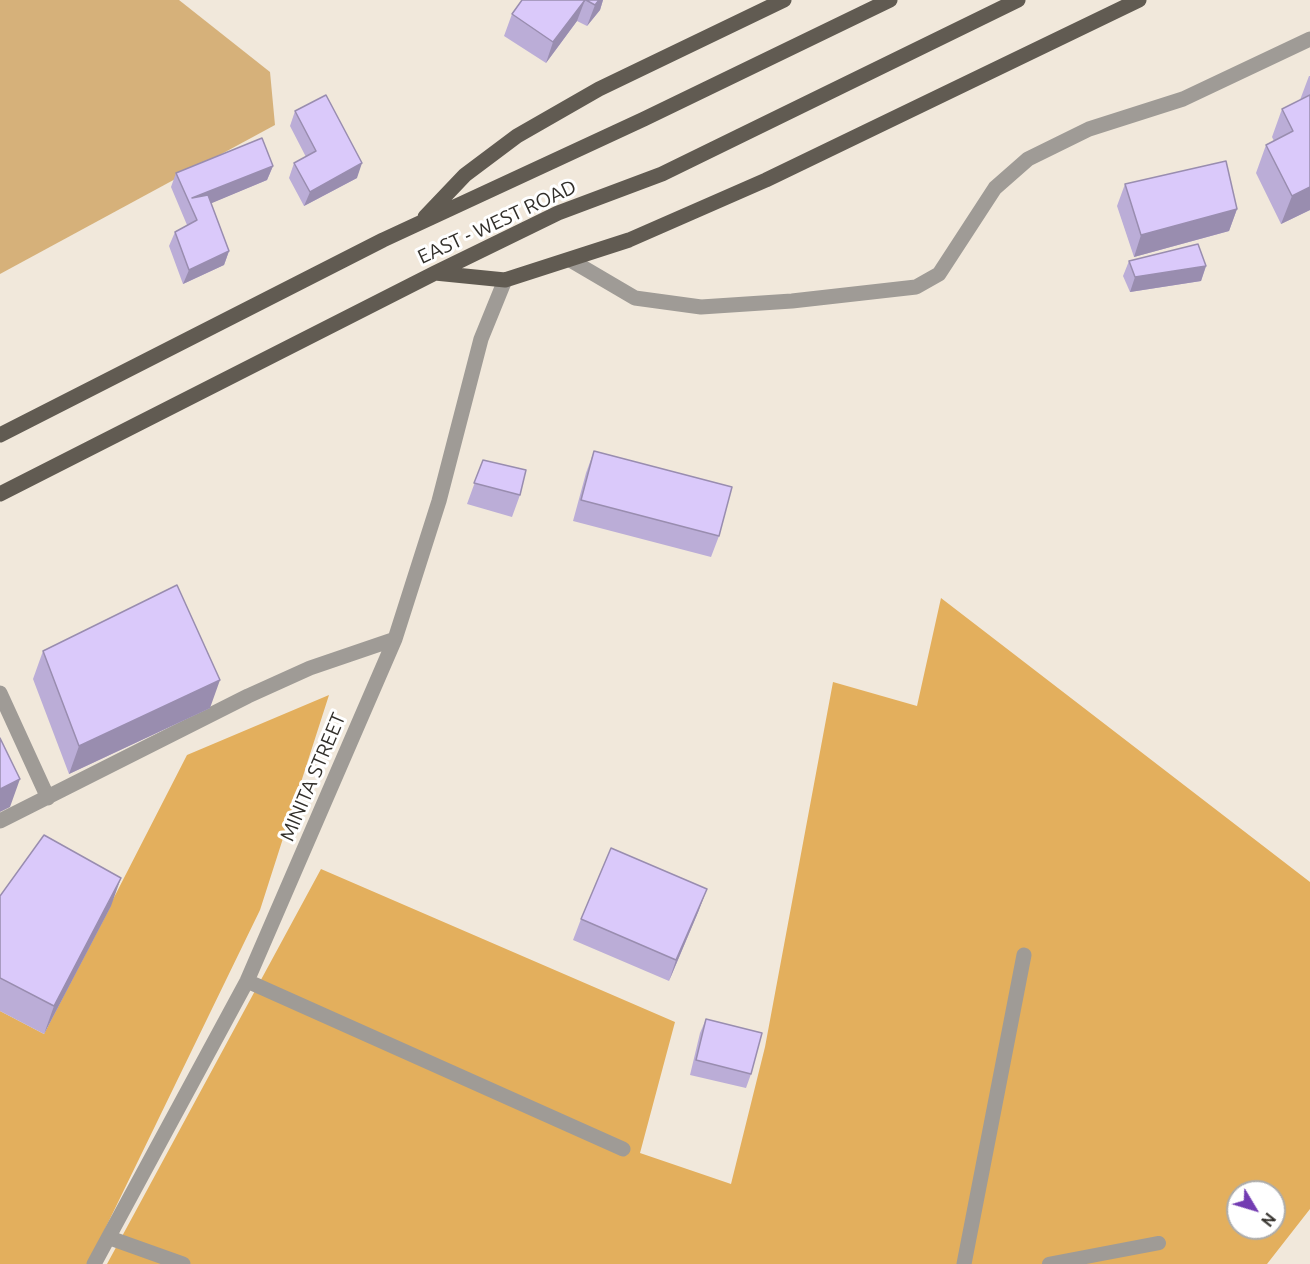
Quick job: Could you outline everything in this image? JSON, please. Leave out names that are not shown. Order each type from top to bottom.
[{"type":"main road","points":[[419,223],[465,176],[517,136],[599,89],[784,0]]},
{"type":"main road","name":"EAST - WEST ROAD","points":[[0,435],[419,223],[644,119],[890,0]]},
{"type":"main road","name":"EAST - WEST ROAD","points":[[0,494],[558,213],[662,174],[1018,0]]},
{"type":"main road","points":[[435,273],[505,280],[572,261],[629,240],[766,180],[1139,0]]},
{"type":"street","points":[[572,261],[635,298],[701,307],[792,301],[916,287],[939,274],[995,188],[1028,159],[1089,129],[1183,99],[1310,39]]},
{"type":"street","name":"MINITA STREET","points":[[94,1264],[248,981],[395,639],[439,501],[481,339],[505,280]]},
{"type":"street","points":[[0,821],[310,668],[395,639]]},
{"type":"street","points":[[0,693],[48,798]]},
{"type":"street","points":[[964,1264],[1024,955]]},
{"type":"street","points":[[248,981],[623,1149]]},
{"type":"street","points":[[110,1238],[183,1264]]},
{"type":"lane","points":[[1049,1264],[1159,1243]]},
{"type":"shaded area","points":[[0,0],[179,0],[270,72],[275,125],[0,274]]},
{"type":"shaded area","points":[[941,598],[1310,882],[1310,1209],[1286,1240],[1286,1180],[1226,1180],[1226,1240],[1286,1240],[1267,1264],[107,1264],[321,869],[675,1022],[640,1153],[731,1184],[765,1047],[833,682],[917,706]]},
{"type":"shaded area","points":[[329,695],[260,910],[88,1264],[0,1264],[0,1011],[44,1034],[187,755]]},
{"type":"building","points":[[522,0],[585,0],[553,42],[512,14]]},
{"type":"building","points":[[586,0],[599,0],[595,5]]},
{"type":"building","points":[[326,95],[362,163],[310,192],[294,163],[316,151],[295,111]]},
{"type":"building","points":[[1310,95],[1310,187],[1292,196],[1266,145],[1293,131],[1282,109]]},
{"type":"building","points":[[262,138],[273,166],[192,198],[208,195],[229,251],[189,270],[175,232],[197,220],[176,173]]},
{"type":"building","points":[[1226,161],[1237,209],[1141,235],[1125,184]]},
{"type":"building","points":[[1198,244],[1206,266],[1135,277],[1129,261]]},
{"type":"building","points":[[594,451],[732,487],[719,536],[581,500]]},
{"type":"building","points":[[483,460],[526,470],[520,495],[474,483]]},
{"type":"building","points":[[177,585],[220,680],[79,746],[43,651]]},
{"type":"building","points":[[0,738],[20,779],[0,789]]},
{"type":"building","points":[[44,835],[121,878],[54,1006],[0,978],[0,896]]},
{"type":"building","points":[[611,848],[707,889],[676,960],[581,919]]},
{"type":"building","points":[[706,1019],[762,1033],[751,1074],[696,1060]]}]
